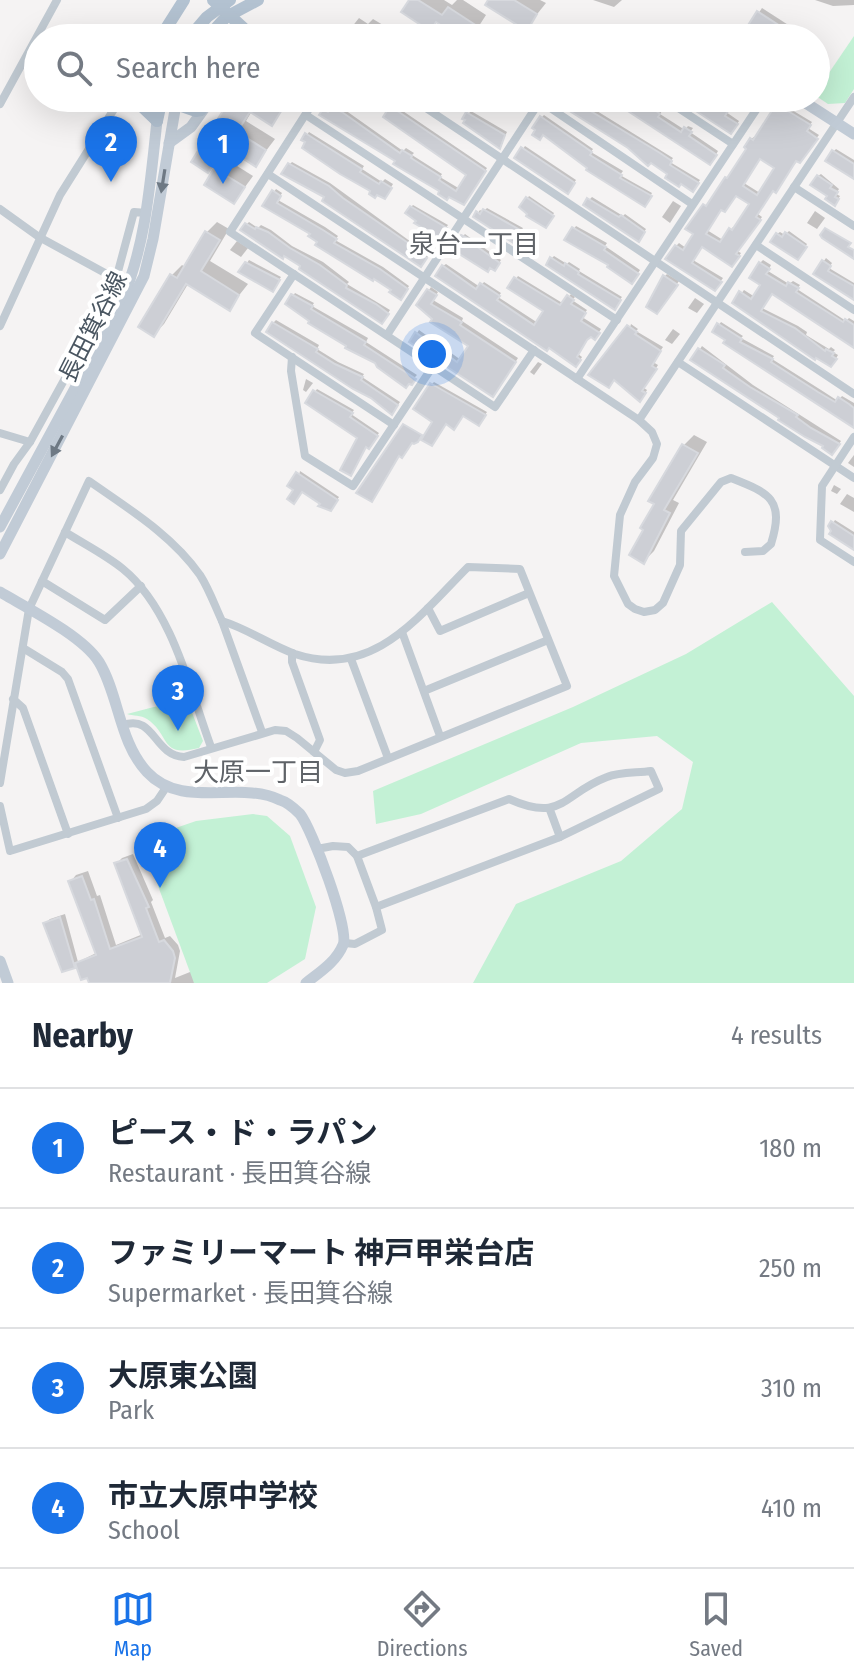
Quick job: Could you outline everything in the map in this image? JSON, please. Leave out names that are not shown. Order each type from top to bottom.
[{"type":"main road","points":[[169,24],[184,0]]},
{"type":"main road","points":[[213,0],[239,24]]},
{"type":"main road","points":[[201,24],[230,0]]},
{"type":"main road","points":[[220,24],[226,17],[258,0]]},
{"type":"main road","points":[[148,112],[157,121]]},
{"type":"main road","points":[[157,121],[159,112]]},
{"type":"street","points":[[44,24],[57,0]]},
{"type":"street","points":[[0,104],[24,60]]},
{"type":"street","points":[[639,420],[854,97]]},
{"type":"street","points":[[0,326],[60,195],[112,112]]},
{"type":"street","name":"長田箕谷線","points":[[0,554],[144,276],[174,112]]},
{"type":"street","points":[[169,143],[191,127],[201,112]]},
{"type":"street","points":[[308,112],[230,232],[495,407],[534,350]]},
{"type":"street","points":[[432,112],[854,394]]},
{"type":"street","points":[[387,335],[533,112]]},
{"type":"street","points":[[556,112],[692,204]]},
{"type":"street","points":[[684,112],[733,144]]},
{"type":"street","points":[[577,379],[755,112]]},
{"type":"street","points":[[820,112],[854,134]]},
{"type":"street","points":[[306,115],[617,320]]},
{"type":"street","name":"長田箕谷線","points":[[0,527],[121,303],[134,272],[147,213],[157,121]]},
{"type":"street","points":[[268,174],[639,420],[652,432],[657,444],[653,458],[635,482],[620,515],[614,576],[628,604],[644,612],[655,610],[663,603],[680,565],[681,531],[721,482],[731,478],[762,490],[771,497],[775,507],[771,544],[763,551],[745,552]]},
{"type":"street","points":[[794,187],[854,226]]},
{"type":"street","points":[[0,209],[39,237],[116,279]]},
{"type":"street","points":[[0,490],[30,442],[116,279],[134,212],[147,213]]},
{"type":"street","points":[[756,245],[854,310]]},
{"type":"street","points":[[294,274],[255,333],[394,425]]},
{"type":"street","points":[[292,357],[291,371],[305,456],[353,486],[433,366]]},
{"type":"street","points":[[678,362],[854,478]]},
{"type":"street","points":[[0,433],[30,442]]},
{"type":"street","points":[[854,437],[822,486],[820,540],[854,562]]},
{"type":"street","points":[[0,783],[29,609],[89,481],[153,526],[180,551],[200,577],[222,621],[262,732]]},
{"type":"street","points":[[65,532],[122,568],[153,603],[170,636],[211,747]]},
{"type":"street","points":[[123,725],[134,721],[142,723],[166,751],[184,757],[262,732],[286,731],[336,770],[345,773],[567,686],[520,569],[468,567],[402,632],[371,653],[351,659],[321,660],[292,653],[241,627],[222,621]]},
{"type":"street","points":[[42,581],[105,620],[141,586]]},
{"type":"street","points":[[0,592],[87,646],[100,663],[135,757],[149,774],[167,786],[189,792],[265,794],[283,800],[300,815],[317,849],[345,928],[345,943],[328,967],[306,983]]},
{"type":"street","points":[[428,608],[440,631],[529,593]]},
{"type":"street","points":[[402,632],[440,736]]},
{"type":"street","points":[[424,691],[548,640]]},
{"type":"street","points":[[23,648],[68,679],[118,818]]},
{"type":"street","points":[[292,653],[292,662],[320,740],[314,752]]},
{"type":"street","points":[[351,659],[388,758]]},
{"type":"street","points":[[13,699],[23,708],[68,834]]},
{"type":"street","points":[[357,856],[509,799],[529,808],[550,810],[607,777],[651,771],[659,789],[560,837],[376,907]]},
{"type":"street","points":[[0,806],[10,851],[146,809],[157,801],[167,786]]},
{"type":"street","points":[[550,810],[560,837]]},
{"type":"street","points":[[317,849],[348,847],[357,856],[376,907],[382,930],[355,944],[345,943]]},
{"type":"street","points":[[0,961],[8,983]]},
{"type":"green space","points":[[854,36],[854,89],[845,103],[830,104],[830,71]]},
{"type":"green space","points":[[772,602],[854,696],[854,983],[473,983],[516,904],[621,861],[682,809],[693,762],[657,736],[581,743],[421,814],[376,824],[373,791],[573,707],[686,654]]},
{"type":"green space","points":[[186,697],[203,741],[199,748],[177,750],[147,719],[127,714],[165,704]]},
{"type":"green space","points":[[253,814],[267,816],[290,836],[316,907],[305,959],[267,983],[194,983],[141,840],[196,821]]},
{"type":"building","points":[[409,0],[418,0],[442,15],[448,7],[474,24],[419,24],[401,12]]},
{"type":"building","points":[[488,0],[514,0],[537,14],[531,24],[516,24],[485,5]]},
{"type":"building","points":[[757,11],[777,24],[749,24]]},
{"type":"building","points":[[222,112],[250,112],[237,132],[266,150],[256,167],[225,147],[208,173],[191,162]]},
{"type":"building","points":[[250,112],[281,112],[272,126]]},
{"type":"building","points":[[321,112],[342,112],[400,153],[402,150],[412,156],[456,191],[466,175],[383,117],[386,112],[399,112],[486,171],[464,205],[449,197],[447,200],[438,194],[439,191],[393,164],[395,161],[319,115]]},
{"type":"building","points":[[466,112],[505,135],[500,149],[463,123]]},
{"type":"building","points":[[571,112],[592,112],[660,153],[672,161],[670,165],[699,183],[693,192],[681,184],[679,187],[665,178],[667,174],[651,163],[648,166],[628,148]]},
{"type":"building","points":[[629,112],[658,112],[658,117],[681,132],[684,127],[692,132],[689,136],[717,155],[710,165]]},
{"type":"building","points":[[697,112],[727,112],[725,116],[738,124],[731,134]]},
{"type":"building","points":[[771,112],[790,112],[811,125],[807,131],[818,139],[800,163],[796,161],[776,193],[773,191],[756,217],[761,220],[736,254],[740,256],[732,267],[702,247],[692,263],[722,282],[715,291],[665,259],[675,245],[683,250],[693,234],[685,229],[727,178],[750,138],[753,140]],"holes":[[[760,159],[774,168],[757,195],[743,186]],[[736,196],[749,204],[720,242],[706,234],[721,210],[725,212]]]},
{"type":"building","points":[[540,116],[592,152],[590,155],[622,175],[620,178],[652,196],[645,207],[586,170],[543,135],[540,140],[532,135],[535,130],[532,128]]},
{"type":"building","points":[[305,133],[362,169],[360,172],[392,188],[385,199],[377,195],[375,198],[369,194],[370,191],[302,148],[305,142],[301,140]]},
{"type":"building","points":[[521,147],[575,183],[568,194],[514,158]]},
{"type":"building","points":[[832,150],[854,164],[854,179],[825,161]]},
{"type":"building","points":[[288,163],[329,186],[414,247],[427,258],[421,267],[322,201],[324,197],[281,174]]},
{"type":"building","points":[[214,168],[245,187],[234,204],[204,185]]},
{"type":"building","points":[[817,175],[838,192],[835,197],[839,199],[835,206],[825,199],[827,196],[810,185]]},
{"type":"building","points":[[272,190],[281,196],[277,203],[337,239],[334,243],[408,289],[401,300],[374,279],[315,245],[317,242],[308,236],[310,234],[262,206]]},
{"type":"building","points":[[526,197],[554,216],[546,228],[526,216],[519,207]]},
{"type":"building","points":[[587,198],[619,217],[621,215],[645,232],[639,242],[583,205]]},
{"type":"building","points":[[410,206],[447,228],[440,238],[414,223],[416,221],[405,213]]},
{"type":"building","points":[[483,209],[522,231],[520,234],[532,241],[526,251],[473,217],[476,211],[480,214]]},
{"type":"building","points":[[245,223],[268,232],[320,265],[347,285],[346,288],[389,314],[382,324],[299,269],[300,266],[284,256],[283,259],[240,230]]},
{"type":"building","points":[[572,227],[606,247],[604,250],[639,274],[632,284],[608,265],[564,240]]},
{"type":"building","points":[[825,228],[851,243],[848,247],[854,250],[854,259],[822,238],[820,235]]},
{"type":"building","points":[[205,231],[220,240],[201,271],[239,295],[230,311],[186,284],[154,337],[138,327],[170,274],[177,278]]},
{"type":"building","points":[[785,232],[807,247],[798,260],[770,242],[776,233],[782,237]]},
{"type":"building","points":[[461,235],[500,263],[495,271],[490,268],[488,272],[456,252],[458,249],[454,246]]},
{"type":"building","points":[[550,257],[564,266],[565,263],[621,300],[615,310],[546,265]]},
{"type":"building","points":[[822,260],[831,266],[828,271],[854,286],[854,300],[813,274]]},
{"type":"building","points":[[245,262],[280,280],[273,292],[238,272]]},
{"type":"building","points":[[759,262],[770,269],[766,274],[786,286],[788,282],[799,288],[796,292],[843,322],[845,319],[854,325],[854,348],[772,294],[761,311],[795,328],[825,351],[834,353],[832,356],[837,359],[831,367],[815,360],[732,303],[739,291],[751,299],[760,285],[749,278]]},
{"type":"building","points":[[442,265],[476,289],[480,283],[500,296],[497,300],[534,325],[543,311],[507,288],[514,277],[560,305],[567,295],[574,300],[571,304],[586,313],[581,321],[600,333],[595,340],[591,337],[587,340],[577,357],[581,360],[576,367],[435,276]]},
{"type":"building","points":[[663,275],[678,285],[657,314],[646,307]]},
{"type":"building","points":[[427,289],[437,295],[431,304],[462,322],[460,325],[516,362],[493,397],[409,342],[415,332],[457,362],[468,346],[430,322],[432,319],[416,305]]},
{"type":"building","points":[[291,294],[366,342],[364,345],[416,379],[412,385],[406,388],[375,363],[345,348],[308,323],[285,304]]},
{"type":"building","points":[[272,322],[318,349],[316,352],[335,364],[363,377],[361,380],[398,405],[392,415],[371,398],[266,332]]},
{"type":"building","points":[[717,323],[742,339],[740,342],[773,359],[771,362],[818,392],[835,402],[838,397],[849,404],[854,408],[854,428],[723,343],[725,340],[712,332]]},
{"type":"building","points":[[627,325],[661,351],[652,366],[657,369],[642,391],[646,393],[640,402],[614,380],[609,388],[588,375]]},
{"type":"building","points":[[698,348],[725,365],[723,368],[750,387],[840,444],[832,455],[823,446],[778,420],[690,360]]},
{"type":"building","points":[[430,383],[486,415],[479,426],[463,416],[454,430],[446,424],[432,446],[421,440],[432,422],[413,409]]},
{"type":"building","points":[[313,390],[353,413],[350,417],[378,436],[369,449],[366,447],[351,476],[340,470],[357,438],[305,403]]},
{"type":"building","points":[[403,424],[422,435],[402,458],[399,456],[372,502],[356,493]]},
{"type":"building","points":[[682,444],[698,453],[664,510],[670,513],[644,564],[629,555],[654,504],[648,501]]},
{"type":"building","points":[[296,472],[338,500],[331,511],[318,506],[320,504],[302,492],[294,504],[287,499],[293,490],[287,486]]},
{"type":"building","points":[[831,521],[854,536],[854,550],[829,534]]},
{"type":"building","points":[[127,859],[149,907],[146,908],[159,942],[164,940],[173,951],[175,958],[170,983],[89,983],[87,978],[81,980],[75,963],[96,955],[68,881],[82,876],[91,900],[94,899],[110,949],[142,937],[114,863]]},
{"type":"building","points":[[60,917],[75,968],[62,972],[43,923]]},
{"type":"place","name":"ファミリーマート 神戸甲栄台店","points":[[111,182]]},
{"type":"place","name":"ピース・ド・ラパン","points":[[223,184]]},
{"type":"place","name":"大原東公園","points":[[178,731]]},
{"type":"place","name":"市立大原中学校","points":[[160,888]]},
{"type":"district","name":"泉台一丁目","points":[[474,244]]},
{"type":"district","name":"大原一丁目","points":[[258,772]]}]
